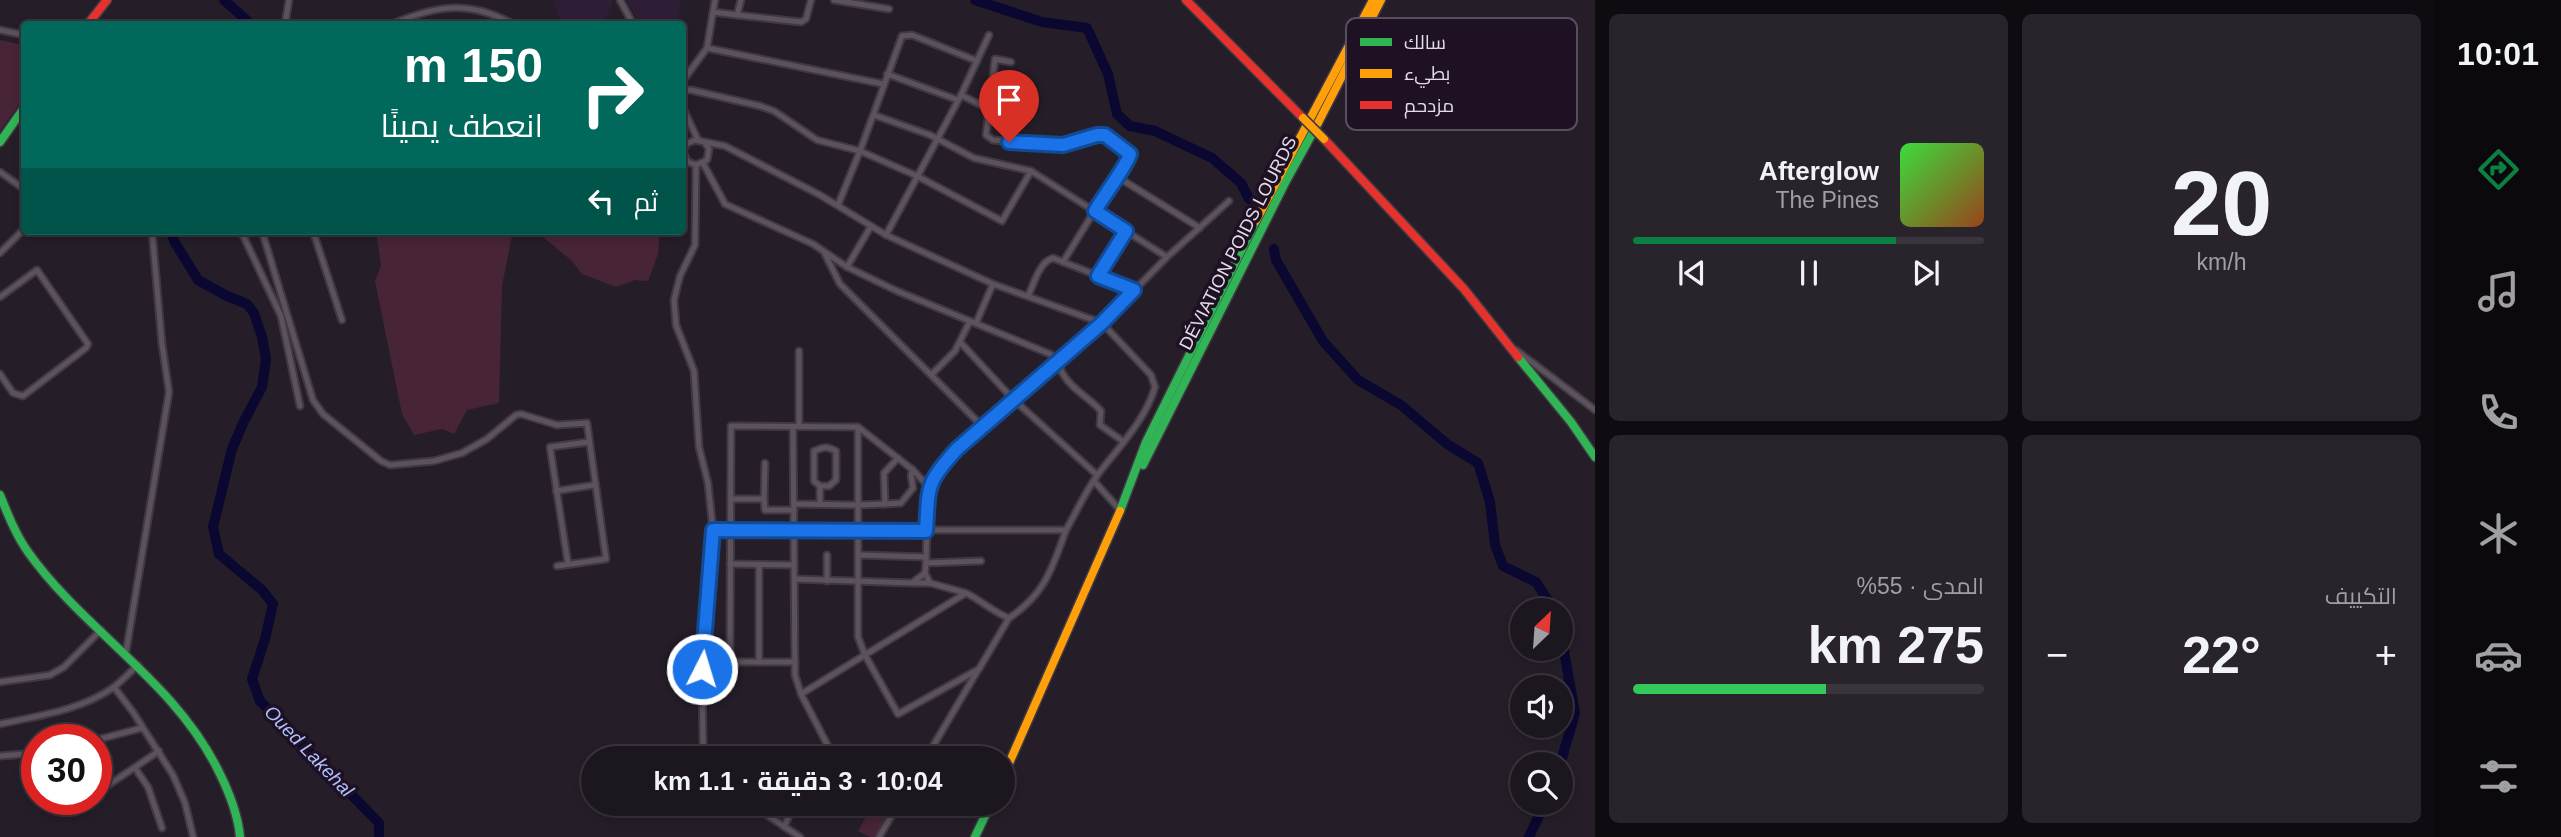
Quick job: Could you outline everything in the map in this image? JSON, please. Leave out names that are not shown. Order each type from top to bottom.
[{"type":"main road","points":[[90,21],[107,0]]},
{"type":"main road","points":[[1186,0],[1304,118],[1455,279],[1571,422],[1595,457]]},
{"type":"main road","name":"DÉVIATION POIDS LOURDS","points":[[1364,18],[1373,0]]},
{"type":"main road","name":"DÉVIATION POIDS LOURDS","points":[[1372,18],[1381,0]]},
{"type":"main road","name":"DÉVIATION POIDS LOURDS","points":[[1015,750],[1124,501],[1152,429],[1280,174],[1346,53]]},
{"type":"main road","name":"DÉVIATION POIDS LOURDS","points":[[1124,501],[1286,181],[1346,71]]},
{"type":"main road","points":[[0,142],[21,112]]},
{"type":"main road","points":[[0,495],[29,554],[49,579],[172,700],[202,739],[221,773],[239,824],[240,837]]},
{"type":"main road","points":[[975,837],[985,816]]},
{"type":"street","points":[[286,21],[289,0]]},
{"type":"street","points":[[620,0],[631,21]]},
{"type":"street","points":[[686,77],[708,48],[715,0]]},
{"type":"street","points":[[737,15],[741,0]]},
{"type":"street","points":[[713,12],[801,22],[806,19],[811,0]]},
{"type":"street","points":[[834,0],[889,9]]},
{"type":"street","points":[[399,21],[425,10],[462,4],[476,6],[507,21]]},
{"type":"street","points":[[0,30],[21,34]]},
{"type":"street","points":[[838,205],[902,36],[906,34],[977,61]]},
{"type":"street","points":[[886,235],[989,35]]},
{"type":"street","points":[[708,48],[883,84]]},
{"type":"street","points":[[1011,62],[995,60],[986,135],[993,140],[1063,145],[1105,135],[1130,154],[1129,160],[1062,262]]},
{"type":"street","points":[[887,74],[991,110]]},
{"type":"street","points":[[686,91],[760,106],[817,140],[860,151],[917,176],[1002,221],[1031,171]]},
{"type":"street","points":[[992,96],[1028,100]]},
{"type":"street","points":[[686,114],[698,140],[725,146],[838,205],[886,235],[993,284],[1102,323],[1151,375],[1156,387],[1124,442],[1095,478],[1066,530],[1050,575],[1042,589],[1023,609],[1009,618],[933,746]]},
{"type":"street","points":[[874,115],[937,138],[974,158],[1031,171],[1070,193],[1167,257]]},
{"type":"street","points":[[686,144],[698,140]]},
{"type":"street","points":[[686,158],[688,162],[696,165],[703,163],[709,153],[705,143]]},
{"type":"street","points":[[703,163],[725,204],[813,244],[847,267],[897,291],[1058,359],[1062,372],[1074,388],[1101,411],[1100,425],[1124,442]]},
{"type":"street","points":[[696,165],[695,245],[676,288],[675,313],[681,339],[694,371],[699,447],[708,483],[713,530],[703,662],[704,746]]},
{"type":"street","points":[[0,172],[21,187]]},
{"type":"street","points":[[1116,176],[1200,228]]},
{"type":"street","points":[[930,583],[925,573],[928,486],[935,472],[982,426],[1102,323],[1167,257],[1229,201]]},
{"type":"street","points":[[847,267],[871,226]]},
{"type":"street","points":[[1098,276],[1126,231]]},
{"type":"street","points":[[0,253],[21,232]]},
{"type":"street","points":[[126,652],[169,392],[152,235]]},
{"type":"street","points":[[244,235],[281,316],[300,406]]},
{"type":"street","points":[[262,235],[313,400],[323,414],[381,461],[394,465],[453,457],[475,447],[516,415],[521,414],[557,425],[587,423],[606,559],[557,566]]},
{"type":"street","points":[[314,235],[342,320]]},
{"type":"street","points":[[825,252],[840,285],[982,426]]},
{"type":"street","points":[[1028,296],[1043,265],[1053,258],[1134,290]]},
{"type":"street","points":[[0,374],[13,393],[23,396],[88,344],[37,270],[1,295]]},
{"type":"street","points":[[932,374],[955,351],[993,284]]},
{"type":"street","points":[[960,342],[1013,399],[1095,478],[1120,510]]},
{"type":"street","points":[[1508,344],[1595,410]]},
{"type":"street","points":[[799,351],[794,507],[795,676],[801,694],[828,746]]},
{"type":"street","points":[[730,662],[731,426],[858,427],[913,470],[928,486]]},
{"type":"street","points":[[858,427],[860,583],[857,625],[858,637],[865,654],[898,714],[979,669]]},
{"type":"street","points":[[568,564],[550,447],[589,442]]},
{"type":"street","points":[[820,446],[829,446],[836,451],[836,480],[829,486],[820,486],[814,481],[814,451],[820,446]]},
{"type":"street","points":[[885,504],[884,473],[898,458]]},
{"type":"street","points":[[765,463],[765,510],[820,503],[901,503],[913,488],[913,470]]},
{"type":"street","points":[[556,491],[594,485]]},
{"type":"street","points":[[820,486],[820,503]]},
{"type":"street","points":[[731,499],[764,499]]},
{"type":"street","points":[[713,530],[1066,530]]},
{"type":"street","points":[[827,555],[827,581]]},
{"type":"street","points":[[859,555],[981,561]]},
{"type":"street","points":[[730,564],[794,565]]},
{"type":"street","points":[[759,565],[759,662]]},
{"type":"street","points":[[912,583],[925,573]]},
{"type":"street","points":[[794,579],[930,583],[966,593],[991,610],[1009,618]]},
{"type":"street","points":[[801,694],[966,593]]},
{"type":"street","points":[[0,682],[50,675],[64,667],[102,629]]},
{"type":"street","points":[[703,662],[795,662]]},
{"type":"street","points":[[0,724],[47,714],[88,701],[114,687],[138,665]]},
{"type":"street","points":[[114,687],[173,775],[185,803],[193,836]]},
{"type":"street","points":[[112,736],[142,728]]},
{"type":"street","points":[[112,783],[159,751]]},
{"type":"street","points":[[0,757],[21,755]]},
{"type":"street","points":[[135,768],[149,787],[162,828]]},
{"type":"street","points":[[767,816],[800,837]]},
{"type":"street","points":[[783,827],[788,816]]},
{"type":"street","points":[[879,837],[890,816]]},
{"type":"shaded area","points":[[552,0],[613,2],[604,21],[561,21]]},
{"type":"shaded area","points":[[627,0],[680,0],[678,21],[638,21]]},
{"type":"shaded area","points":[[0,40],[21,44],[21,101],[0,131]]},
{"type":"shaded area","points":[[377,235],[512,235],[502,286],[499,403],[467,410],[454,434],[442,429],[414,435],[402,414],[375,281],[381,266]]},
{"type":"shaded area","points":[[541,235],[660,235],[658,254],[648,281],[635,280],[616,287],[582,274],[571,260]]},
{"type":"shaded area","points":[[866,816],[888,816],[876,837],[858,831]]},
{"type":"waterway","name":"Oued Lakehal","points":[[224,0],[248,21]]},
{"type":"waterway","points":[[975,0],[1042,22],[1087,28],[1108,74],[1117,114],[1130,126],[1155,131],[1212,158],[1241,183],[1249,199]]},
{"type":"waterway","name":"Oued Lakehal","points":[[173,235],[198,280],[247,304],[254,313],[266,359],[262,387],[232,449],[213,527],[219,554],[262,590],[273,604],[252,679],[260,701],[379,823],[379,837]]},
{"type":"waterway","points":[[1274,249],[1276,260],[1323,341],[1358,380],[1401,405],[1447,444],[1478,463],[1490,502],[1495,545],[1503,566],[1536,582],[1546,598]]},
{"type":"waterway","points":[[1564,752],[1575,713],[1566,662]]},
{"type":"waterway","points":[[1529,837],[1539,815]]},
{"type":"traffic: fast","points":[[0,142],[21,112]]},
{"type":"traffic: fast","points":[[1143,465],[1318,123]]},
{"type":"traffic: fast","points":[[1120,511],[1146,442],[1256,221]]},
{"type":"traffic: fast","points":[[1518,357],[1571,422],[1595,457]]},
{"type":"traffic: fast","points":[[0,495],[12,525],[28,552],[51,581],[179,710],[219,772],[230,795],[240,837]]},
{"type":"traffic: fast","points":[[975,837],[985,816]]},
{"type":"traffic: slow","points":[[1363,18],[1373,0]]},
{"type":"traffic: slow","points":[[1372,18],[1381,0]]},
{"type":"traffic: slow","points":[[1256,221],[1346,51]]},
{"type":"traffic: slow","points":[[1318,123],[1346,68]]},
{"type":"traffic: slow","points":[[1303,118],[1324,139]]},
{"type":"traffic: slow","points":[[1015,750],[1120,511]]},
{"type":"traffic: jam","points":[[90,21],[107,0]]},
{"type":"traffic: jam","points":[[1186,0],[1303,118]]},
{"type":"traffic: jam","points":[[1324,139],[1464,289],[1518,357]]},
{"type":"route","points":[[702,669],[713,530],[926,531],[928,486],[935,472],[957,449],[1102,323],[1134,290],[1098,276],[1126,231],[1095,211],[1129,160],[1130,154],[1105,135],[1063,145],[1009,142]]}]
